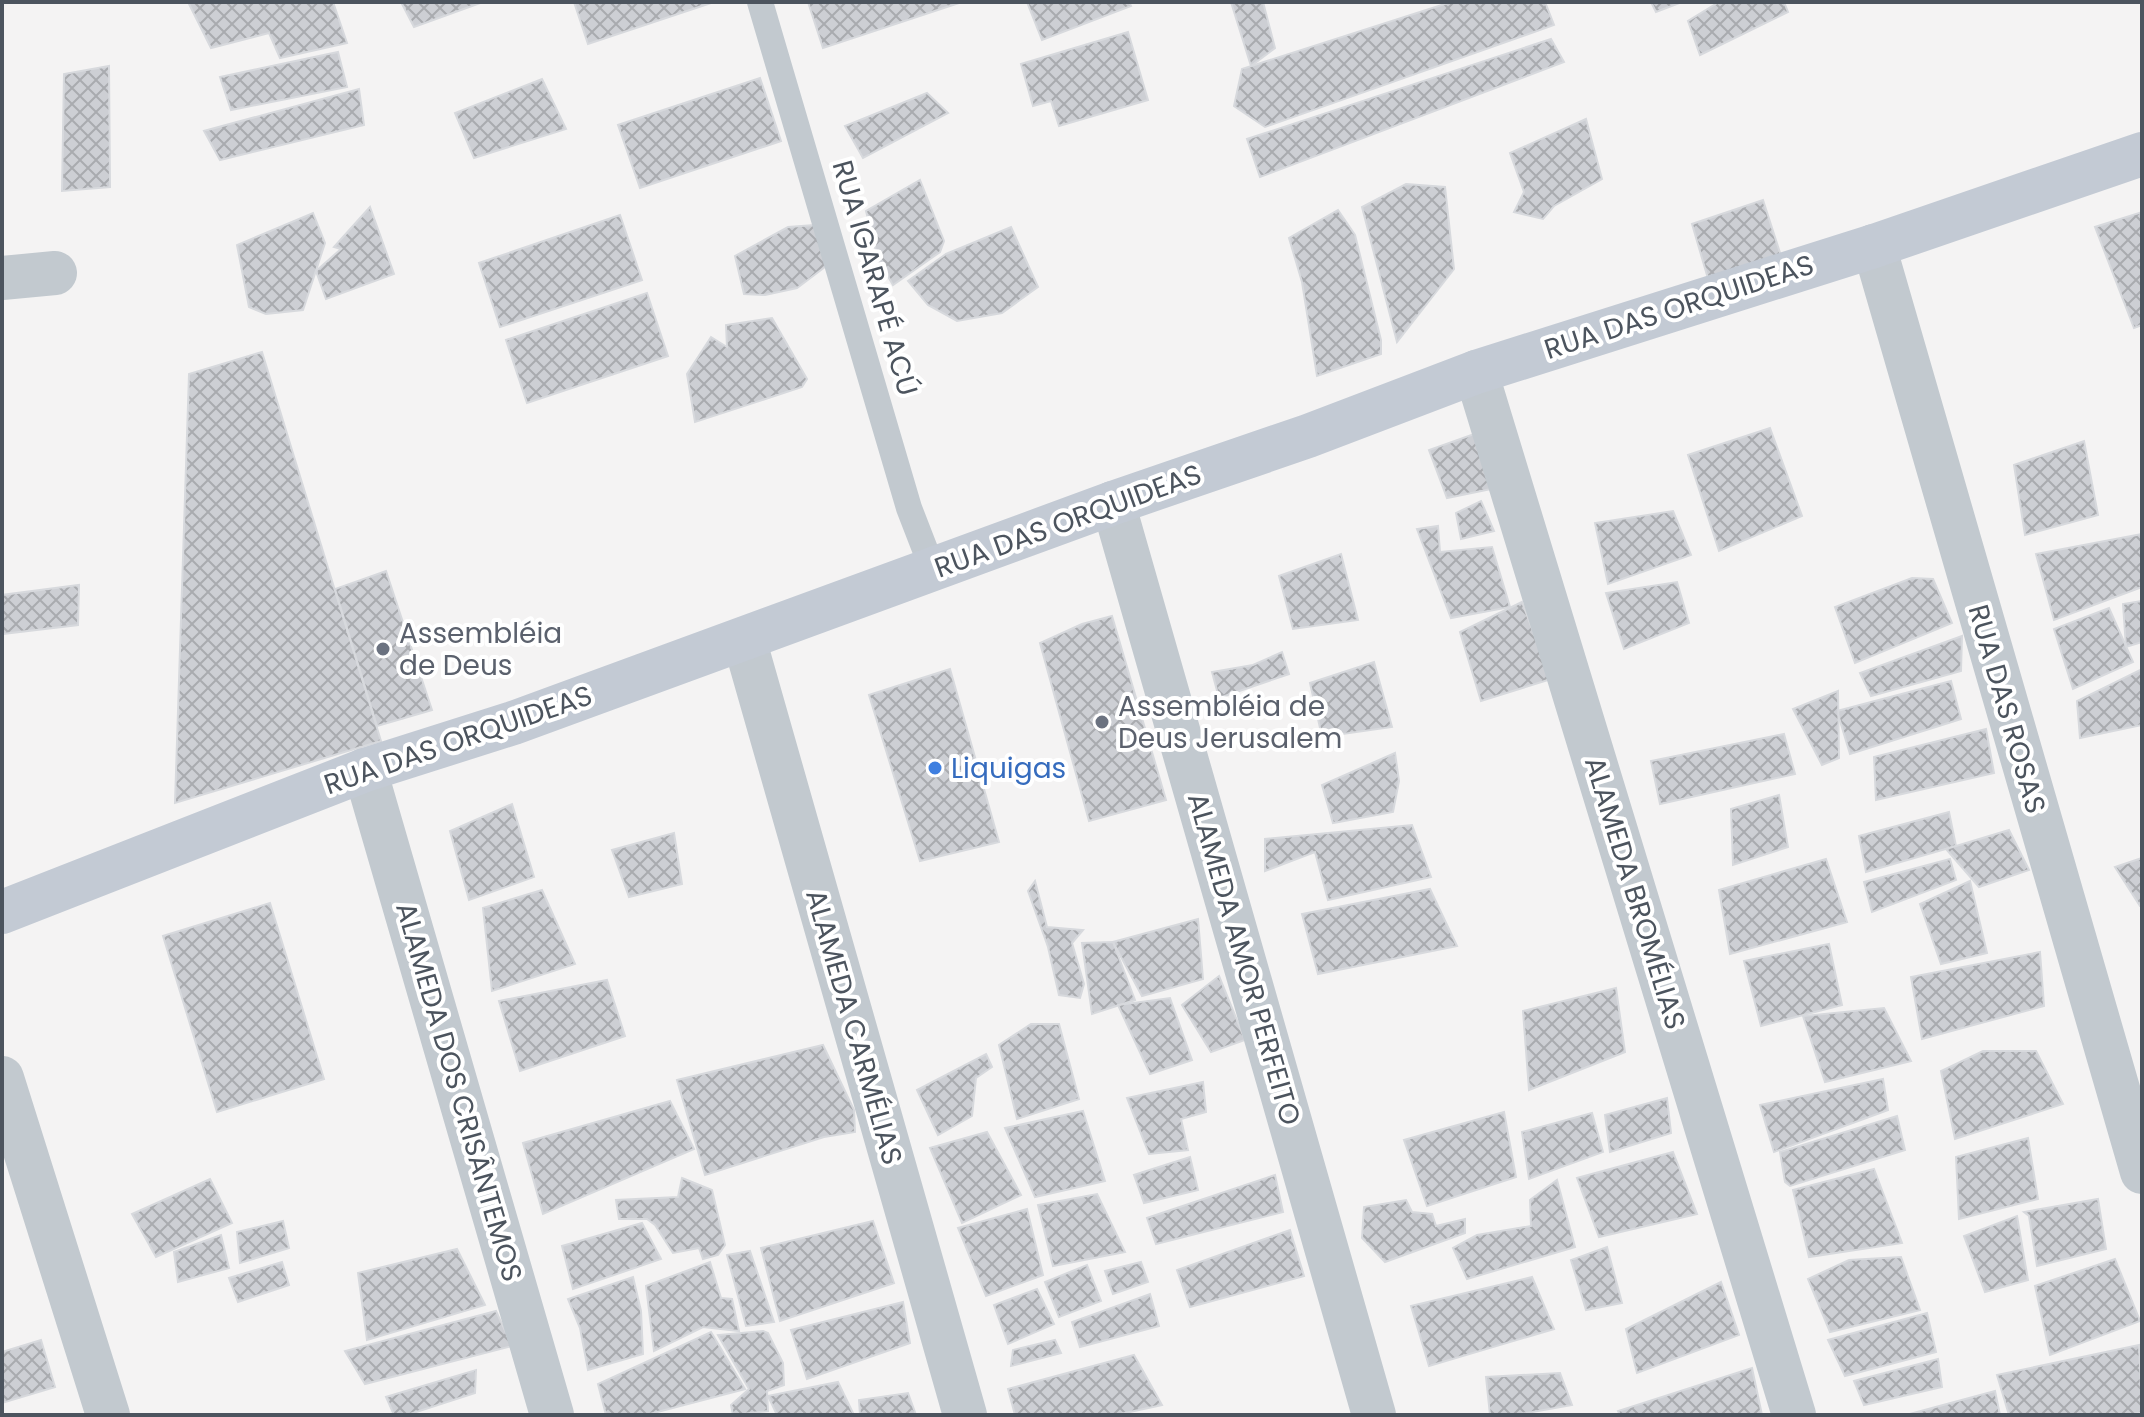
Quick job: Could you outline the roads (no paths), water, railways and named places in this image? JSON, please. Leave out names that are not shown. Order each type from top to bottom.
[{"type":"street","name":"RUA DAS ORQUIDEAS","points":[[2,912],[365,770],[513,723],[1113,503],[1308,436],[1476,372],[1874,246],[2142,154]]},
{"type":"street","name":"RUA DAS ROSAS","points":[[1874,246],[2142,1172]]},
{"type":"street","points":[[2,278],[55,273]]},
{"type":"street","name":"ALAMEDA BROMÉLIAS","points":[[1476,372],[1794,1415]]},
{"type":"street","name":"ALAMEDA AMOR PERFEITO","points":[[1113,503],[1374,1415]]},
{"type":"street","name":"ALAMEDA CARMÉLIAS","points":[[744,639],[965,1415]]},
{"type":"street","name":"ALAMEDA DOS CRISÂNTEMOS","points":[[365,770],[552,1415]]},
{"type":"street","points":[[2,1078],[108,1415]]},
{"type":"lane","name":"RUA IGARAPÉ ACÚ","points":[[760,2],[909,508],[933,570]]},
{"type":"place","name":"Assembléia de Deus","points":[[383,649]]},
{"type":"place","name":"Assembléia de Deus Jerusalem","points":[[1102,722]]},
{"type":"place","name":"Liquigas","points":[[935,768]]}]
